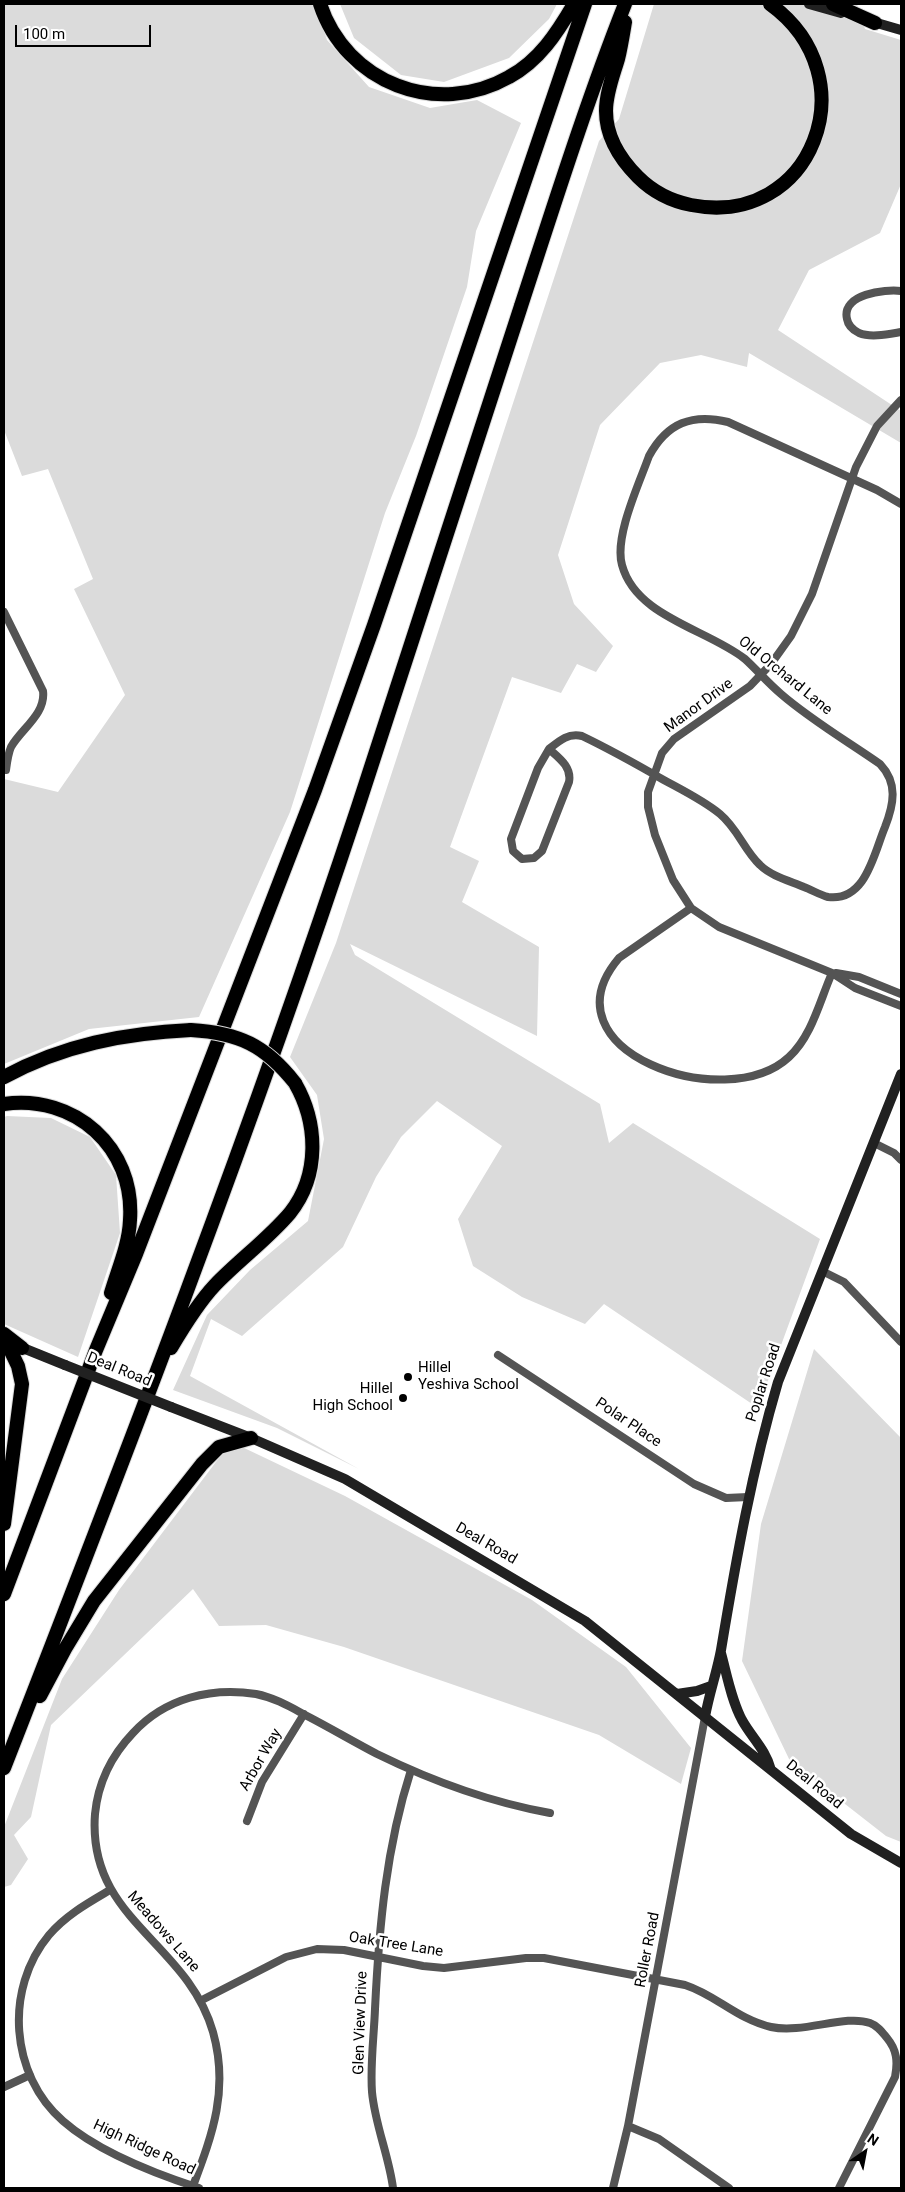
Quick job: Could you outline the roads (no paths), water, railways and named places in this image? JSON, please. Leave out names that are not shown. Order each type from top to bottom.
[{"type":"highway","points":[[320,4],[331,28],[343,47],[373,75],[390,84],[411,91],[453,95],[492,86],[526,66],[552,38],[574,4]]},
{"type":"highway","points":[[4,1594],[96,1350],[140,1245],[315,790],[374,625],[585,4]]},
{"type":"highway","points":[[627,4],[606,101],[607,120],[612,141],[628,167],[641,180],[662,194],[684,203],[716,208],[734,206],[751,201],[782,183],[800,165],[810,150],[819,124],[822,88],[814,57],[798,31],[770,4]]},
{"type":"highway","points":[[4,1768],[157,1372],[316,932],[565,171],[605,56],[627,4]]},
{"type":"highway","points":[[833,4],[875,23]]},
{"type":"highway","points":[[4,1077],[42,1058],[80,1045],[137,1034],[191,1030],[213,1031],[244,1039],[261,1048],[280,1063],[295,1083],[308,1110],[313,1137],[312,1162],[303,1191],[283,1220],[215,1286],[200,1304],[157,1372]]},
{"type":"highway","points":[[4,1104],[31,1102],[46,1105],[78,1118],[94,1129],[105,1141],[117,1157],[126,1177],[130,1211],[128,1234],[96,1350]]},
{"type":"highway","points":[[4,1339],[22,1348]]},
{"type":"highway","points":[[4,1339],[18,1366],[22,1384],[4,1524]]},
{"type":"highway","points":[[21,1726],[80,1623],[139,1542],[214,1451],[233,1442],[251,1438]]},
{"type":"street","points":[[809,4],[901,30]]},
{"type":"street","points":[[901,291],[879,291],[859,298],[849,305],[846,314],[851,327],[858,333],[875,335],[901,332]]},
{"type":"street","name":"Manor Drive","points":[[901,400],[877,426],[852,478],[812,594],[801,618],[780,652],[738,696],[674,739],[658,759],[648,792],[650,821],[673,880],[691,908],[719,927],[832,973],[855,988],[901,1006]]},
{"type":"street","name":"Old Orchard Lane","points":[[549,749],[566,766],[569,772],[568,782],[542,851],[534,858],[522,859],[513,851],[511,839],[538,768],[549,749],[570,735],[582,736],[701,801],[720,814],[734,829],[761,866],[771,872],[829,897],[847,895],[859,887],[864,880],[891,810],[894,792],[891,780],[880,764],[797,707],[732,650],[678,622],[645,600],[633,588],[625,574],[620,556],[621,536],[649,456],[660,438],[677,425],[692,419],[714,418],[728,422],[852,478],[901,504]]},
{"type":"street","points":[[4,612],[43,691],[44,697],[40,709],[12,747],[6,770]]},
{"type":"street","points":[[691,908],[619,958],[612,966],[603,984],[601,1006],[607,1028],[616,1041],[630,1053],[646,1062],[684,1076],[710,1079],[742,1078],[768,1071],[786,1060],[800,1044],[832,973]]},
{"type":"street","name":"Manor Drive","points":[[832,973],[859,977],[901,994]]},
{"type":"street","name":"Poplar Road","points":[[705,1717],[720,1652],[748,1497],[778,1382],[901,1074]]},
{"type":"street","points":[[874,1143],[894,1153],[901,1160]]},
{"type":"street","points":[[822,1271],[844,1282],[901,1342]]},
{"type":"street","name":"Deal Road","points":[[22,1348],[251,1438],[345,1479],[532,1588],[607,1637],[851,1834],[901,1864]]},
{"type":"street","name":"Polar Place","points":[[498,1356],[694,1484],[726,1498],[748,1497]]},
{"type":"street","points":[[720,1652],[734,1703],[744,1722],[768,1756],[771,1770]]},
{"type":"street","points":[[677,1694],[697,1691],[711,1686]]},
{"type":"street","name":"Meadows Lane","points":[[196,2187],[213,2130],[220,2092],[216,2044],[200,2001],[185,1976],[125,1912],[110,1890],[96,1848],[94,1826],[96,1805],[111,1762],[122,1745],[138,1727],[171,1705],[188,1698],[214,1692],[238,1692],[260,1695],[290,1705],[412,1770],[471,1793],[523,1808],[550,1813]]},
{"type":"street","name":"Arbor Way","points":[[247,1822],[262,1782],[304,1714]]},
{"type":"street","name":"Roller Road","points":[[612,2188],[628,2126],[705,1717]]},
{"type":"street","name":"Glen View Drive","points":[[393,2188],[376,2118],[372,2092],[377,1956],[390,1852],[412,1770]]},
{"type":"street","name":"High Ridge Road","points":[[110,1890],[73,1912],[59,1924],[42,1944],[29,1968],[23,1986],[19,2020],[23,2056],[30,2075],[51,2108],[74,2130],[138,2164],[196,2187]]},
{"type":"street","name":"Oak Tree Lane","points":[[200,2001],[286,1957],[302,1951],[323,1948],[444,1968],[526,1958],[544,1958],[656,1979],[696,1989],[746,2019],[772,2027],[798,2029],[855,2021],[870,2023],[879,2028],[894,2047],[895,2077],[839,2188]]},
{"type":"street","points":[[4,2087],[30,2075]]},
{"type":"street","points":[[628,2126],[660,2139],[729,2188]]},
{"type":"place","name":"Hillel Yeshiva School","points":[[408,1377]]},
{"type":"place","name":"Hillel High School","points":[[403,1398]]}]
